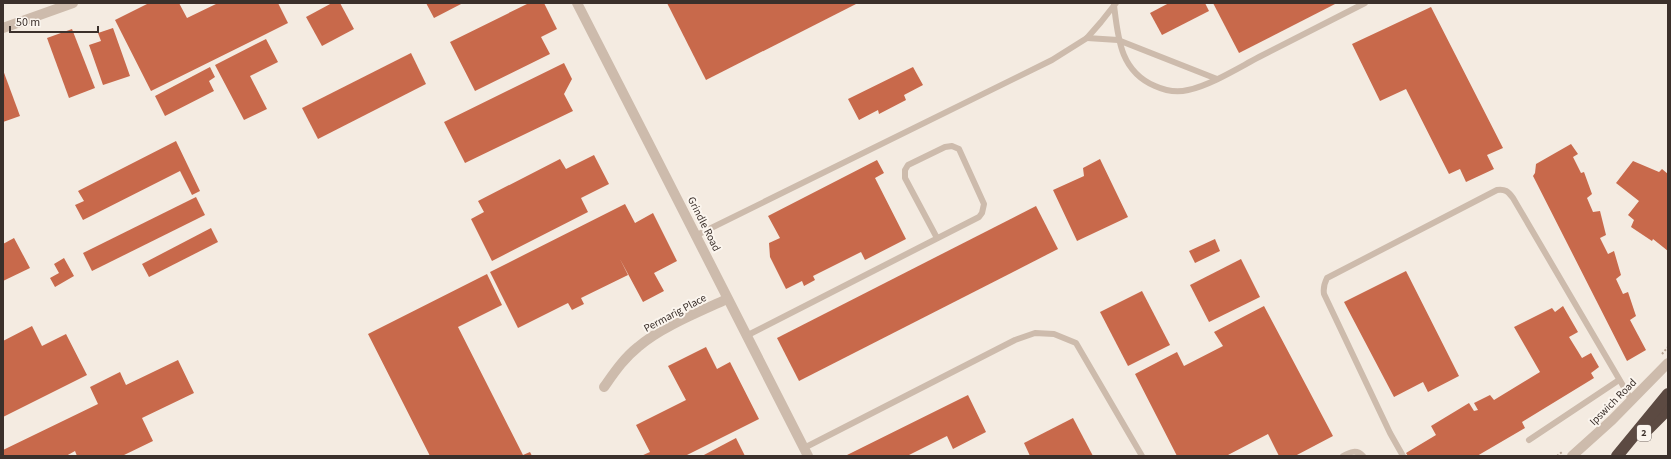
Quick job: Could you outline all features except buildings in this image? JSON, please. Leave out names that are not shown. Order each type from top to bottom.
[{"type":"highway","points":[[1618,456],[1668,394]]},
{"type":"highway","name":"2","points":[[1618,456],[1668,409]]},
{"type":"street","points":[[3,28],[73,3]]},
{"type":"street","name":"Grindle Road","points":[[579,4],[697,234],[727,299],[806,452]]},
{"type":"street","name":"Permarig Place","points":[[604,387],[624,360],[639,346],[659,333],[727,299]]},
{"type":"street","name":"Ipswich Road","points":[[1572,456],[1632,401],[1668,363]]},
{"type":"lane","points":[[1115,4],[1118,40],[1128,65],[1136,75],[1149,84],[1174,92],[1189,90],[1217,79],[1365,3]]},
{"type":"lane","points":[[697,234],[1052,60],[1087,38],[1115,4]]},
{"type":"lane","points":[[1087,38],[1118,40],[1217,79]]},
{"type":"lane","points":[[746,336],[979,218],[984,204],[959,149],[952,146],[945,147],[908,165],[905,170],[905,178],[937,238]]},
{"type":"lane","points":[[1403,456],[1390,433],[1324,294],[1324,283],[1327,278],[1497,190],[1509,192],[1513,198],[1632,401]]},
{"type":"lane","points":[[806,452],[1015,340],[1035,333],[1054,334],[1076,343],[1142,456]]},
{"type":"lane","points":[[1529,440],[1619,380]]},
{"type":"lane","points":[[1343,456],[1355,451],[1360,452],[1363,456]]}]
